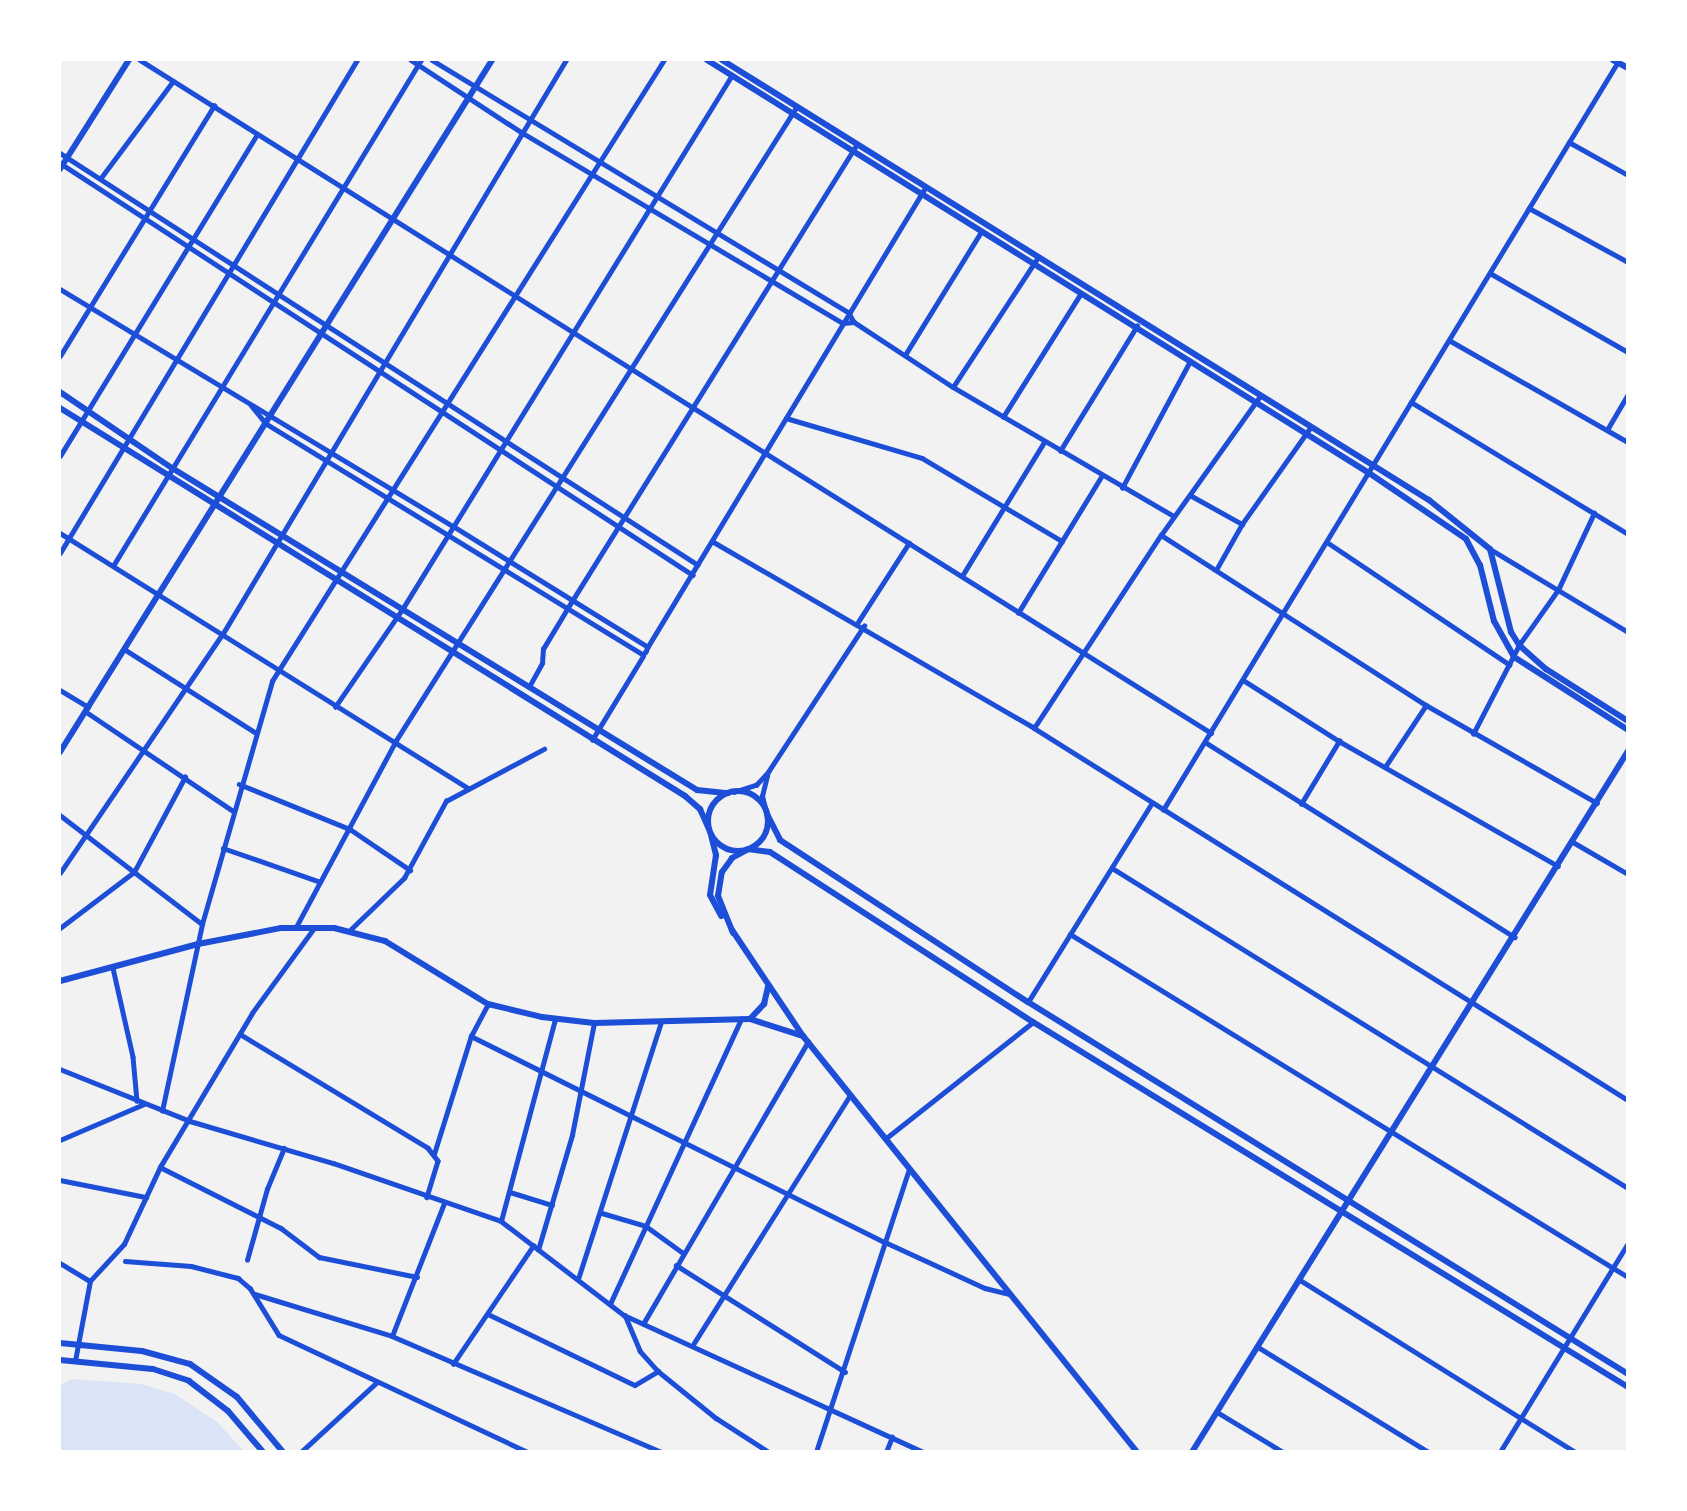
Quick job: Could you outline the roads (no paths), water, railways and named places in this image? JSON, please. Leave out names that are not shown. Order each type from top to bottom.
[{"type":"street","points":[[128,60],[60,166],[692,575]]},
{"type":"street","points":[[139,60],[1211,733]]},
{"type":"street","points":[[60,553],[357,60]]},
{"type":"street","points":[[411,60],[419,62],[521,132],[594,171],[843,323],[854,322]]},
{"type":"street","points":[[432,60],[849,313],[854,322],[953,387],[1101,477],[1174,516]]},
{"type":"street","points":[[60,752],[492,60]]},
{"type":"street","points":[[60,873],[88,836],[222,635],[566,60]]},
{"type":"street","points":[[162,1111],[202,924],[239,784],[255,732],[279,671],[664,60]]},
{"type":"street","points":[[707,60],[857,145],[981,232],[1141,319],[1466,539],[1490,549]]},
{"type":"street","points":[[722,60],[852,151],[923,190],[1036,260],[1081,293],[1190,361],[1258,399]]},
{"type":"street","points":[[1163,810],[1617,60],[1628,68]]},
{"type":"street","points":[[113,566],[419,62]]},
{"type":"street","points":[[335,707],[396,618],[732,75]]},
{"type":"street","points":[[100,179],[173,81]]},
{"type":"street","points":[[60,356],[214,106]]},
{"type":"street","points":[[296,927],[318,881],[350,829],[395,742],[795,110]]},
{"type":"street","points":[[60,456],[257,134]]},
{"type":"street","points":[[1569,142],[1628,175]]},
{"type":"street","points":[[530,685],[542,663],[543,649],[567,609],[857,145]]},
{"type":"street","points":[[60,153],[698,565]]},
{"type":"street","points":[[592,740],[923,190]]},
{"type":"street","points":[[1529,208],[1628,262]]},
{"type":"street","points":[[905,355],[981,232]]},
{"type":"street","points":[[953,387],[1036,260]]},
{"type":"street","points":[[1490,273],[1628,352]]},
{"type":"street","points":[[60,289],[251,406],[271,414],[648,647]]},
{"type":"street","points":[[1003,417],[1081,293]]},
{"type":"street","points":[[1060,451],[1141,319]]},
{"type":"street","points":[[1449,340],[1628,442]]},
{"type":"street","points":[[1122,488],[1190,361]]},
{"type":"street","points":[[60,392],[172,468],[704,793],[731,792],[752,795],[766,811],[763,838],[726,864],[719,878],[718,896],[733,933]]},
{"type":"street","points":[[1607,430],[1628,394]]},
{"type":"street","points":[[1034,728],[1161,535],[1258,399]]},
{"type":"street","points":[[1411,402],[1628,534]]},
{"type":"street","points":[[251,406],[265,424],[643,655]]},
{"type":"street","points":[[60,408],[690,800],[710,832],[724,848],[748,849],[777,856],[1033,1022],[1628,1387]]},
{"type":"street","points":[[786,418],[922,458],[1003,509],[1062,541]]},
{"type":"street","points":[[1308,431],[1373,465],[1429,500],[1490,549],[1628,632]]},
{"type":"street","points":[[1216,570],[1242,524],[1308,431]]},
{"type":"street","points":[[962,576],[1044,442]]},
{"type":"street","points":[[1018,613],[1101,477]]},
{"type":"street","points":[[1190,495],[1242,524]]},
{"type":"street","points":[[1472,734],[1519,645],[1558,590],[1594,513]]},
{"type":"street","points":[[60,533],[467,787]]},
{"type":"street","points":[[1161,535],[1472,734],[1597,803]]},
{"type":"street","points":[[1466,539],[1480,565],[1494,621],[1514,657],[1628,730]]},
{"type":"street","points":[[712,541],[858,622],[1034,728],[1628,1100]]},
{"type":"street","points":[[1327,542],[1510,665]]},
{"type":"street","points":[[858,622],[909,543]]},
{"type":"street","points":[[1490,549],[1511,632],[1519,645],[1546,669],[1628,721]]},
{"type":"street","points":[[864,626],[768,772],[756,785],[731,792],[713,805],[710,832],[716,855],[710,895],[805,1039],[1137,1451]]},
{"type":"street","points":[[124,649],[255,732]]},
{"type":"street","points":[[1243,680],[1339,741],[1558,866]]},
{"type":"street","points":[[60,690],[233,811]]},
{"type":"street","points":[[1385,767],[1426,705]]},
{"type":"street","points":[[1301,804],[1339,741]]},
{"type":"street","points":[[1205,742],[1515,937]]},
{"type":"street","points":[[351,929],[389,896],[410,870],[446,801],[467,787],[544,749]]},
{"type":"street","points":[[1192,1451],[1433,1069],[1628,751]]},
{"type":"street","points":[[768,772],[762,796],[780,840],[1027,1002],[1628,1374]]},
{"type":"street","points":[[60,928],[134,872],[185,778]]},
{"type":"street","points":[[239,784],[350,829],[410,870]]},
{"type":"street","points":[[1027,1002],[1153,803]]},
{"type":"street","points":[[60,815],[202,924]]},
{"type":"street","points":[[1573,842],[1628,874]]},
{"type":"street","points":[[223,848],[318,881]]},
{"type":"street","points":[[1111,868],[1628,1188]]},
{"type":"street","points":[[906,939],[914,926]]},
{"type":"street","points":[[60,981],[198,944],[296,927],[351,929],[385,941],[488,1004],[555,1020],[594,1023],[742,1018],[805,1039]]},
{"type":"street","points":[[75,1361],[89,1281],[124,1244],[160,1167],[240,1034],[314,927]]},
{"type":"street","points":[[1070,934],[1628,1277]]},
{"type":"street","points":[[113,968],[134,1056],[137,1102]]},
{"type":"street","points":[[750,1019],[764,1004],[768,986]]},
{"type":"street","points":[[427,1197],[437,1171],[434,1153],[471,1036],[488,1004]]},
{"type":"street","points":[[610,1304],[742,1018]]},
{"type":"street","points":[[501,1221],[539,1068],[555,1020]]},
{"type":"street","points":[[578,1279],[602,1213],[661,1022]]},
{"type":"street","points":[[885,1139],[1033,1022]]},
{"type":"street","points":[[452,1364],[536,1248],[552,1205],[581,1089],[594,1023]]},
{"type":"street","points":[[240,1034],[434,1153]]},
{"type":"street","points":[[471,1036],[736,1164],[885,1242],[985,1288],[1010,1294]]},
{"type":"street","points":[[643,1324],[805,1039]]},
{"type":"street","points":[[60,1069],[190,1121],[284,1148],[501,1221],[624,1314],[694,1343],[923,1451]]},
{"type":"street","points":[[694,1343],[850,1095]]},
{"type":"street","points":[[1175,1110],[1183,1098]]},
{"type":"street","points":[[60,1140],[144,1104]]},
{"type":"street","points":[[247,1260],[258,1219],[284,1148]]},
{"type":"street","points":[[160,1167],[258,1219],[281,1227],[333,1263],[417,1277]]},
{"type":"street","points":[[816,1451],[845,1372],[910,1168]]},
{"type":"street","points":[[60,1180],[146,1196]]},
{"type":"street","points":[[510,1192],[552,1205]]},
{"type":"street","points":[[392,1336],[444,1203]]},
{"type":"street","points":[[602,1213],[646,1226],[683,1253]]},
{"type":"street","points":[[1500,1451],[1628,1243]]},
{"type":"street","points":[[125,1261],[202,1268],[238,1278],[253,1293],[279,1335],[528,1451]]},
{"type":"street","points":[[60,1263],[89,1281]]},
{"type":"street","points":[[676,1265],[845,1372]]},
{"type":"street","points":[[1300,1280],[1574,1451]]},
{"type":"street","points":[[253,1293],[392,1336],[452,1364],[661,1451]]},
{"type":"street","points":[[488,1314],[635,1385],[658,1371]]},
{"type":"street","points":[[624,1314],[640,1351],[658,1371],[716,1418],[769,1451]]},
{"type":"street","points":[[60,1343],[155,1353],[200,1368],[237,1396],[283,1451]]},
{"type":"street","points":[[1258,1347],[1429,1451]]},
{"type":"street","points":[[60,1360],[153,1369],[189,1381],[228,1411],[263,1451]]},
{"type":"street","points":[[301,1451],[377,1382]]},
{"type":"street","points":[[1217,1411],[1283,1451]]},
{"type":"street","points":[[886,1451],[892,1437]]}]
